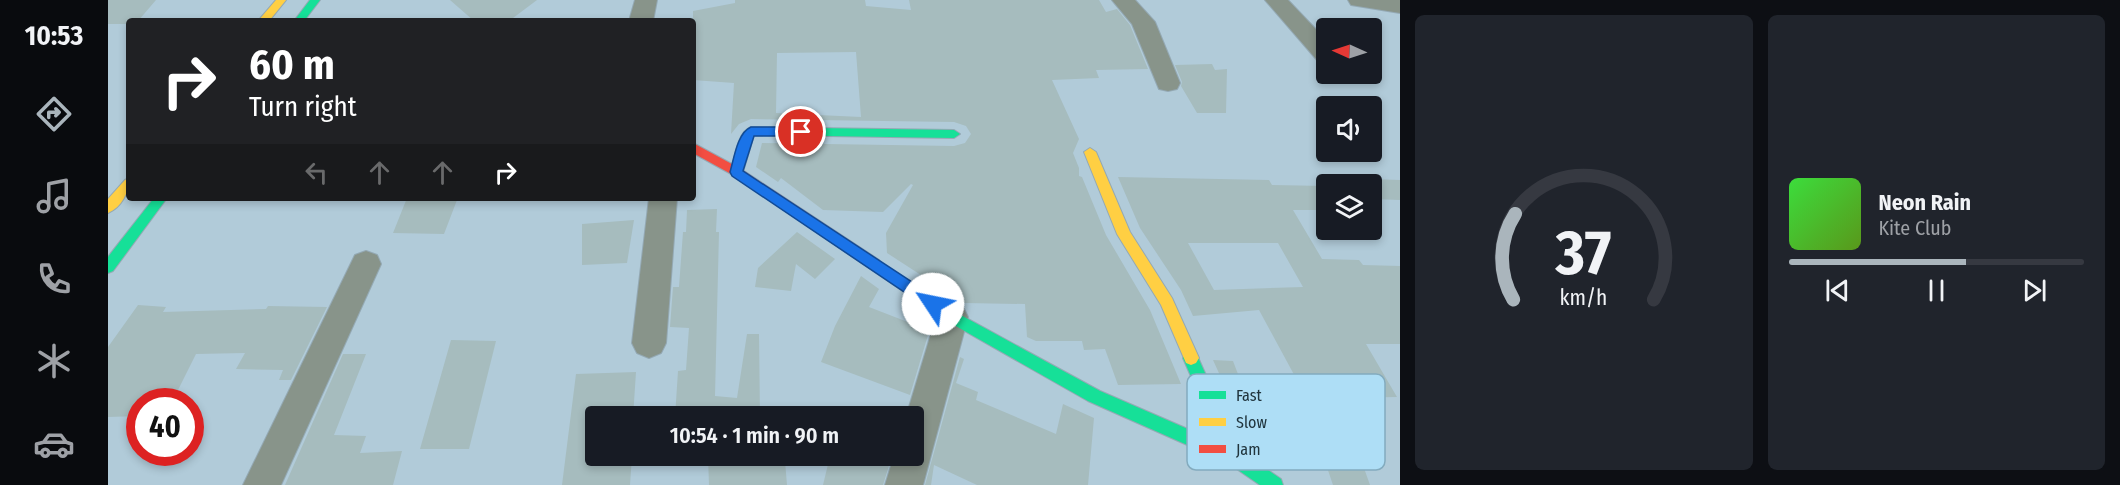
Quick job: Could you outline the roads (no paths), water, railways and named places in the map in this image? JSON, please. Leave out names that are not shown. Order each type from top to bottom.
[{"type":"main road","points":[[265,18],[280,0]]},
{"type":"main road","points":[[301,18],[315,0]]},
{"type":"main road","points":[[736,172],[747,136],[751,131],[954,134]]},
{"type":"main road","points":[[696,149],[736,172],[952,317],[1095,396],[1187,436]]},
{"type":"main road","points":[[1090,152],[1124,234],[1167,302],[1198,374]]},
{"type":"main road","points":[[108,208],[126,187]]},
{"type":"main road","points":[[108,267],[159,201]]},
{"type":"main road","points":[[1253,470],[1275,485]]},
{"type":"street","points":[[641,18],[646,0]]},
{"type":"street","points":[[1124,0],[1143,22],[1168,83]]},
{"type":"street","points":[[1276,0],[1316,44]]},
{"type":"street","points":[[1359,0],[1400,6]]},
{"type":"street","points":[[649,343],[663,201]]},
{"type":"street","points":[[262,485],[366,264]]},
{"type":"street","points":[[924,416],[952,317]]},
{"type":"street","points":[[904,485],[909,466]]}]
